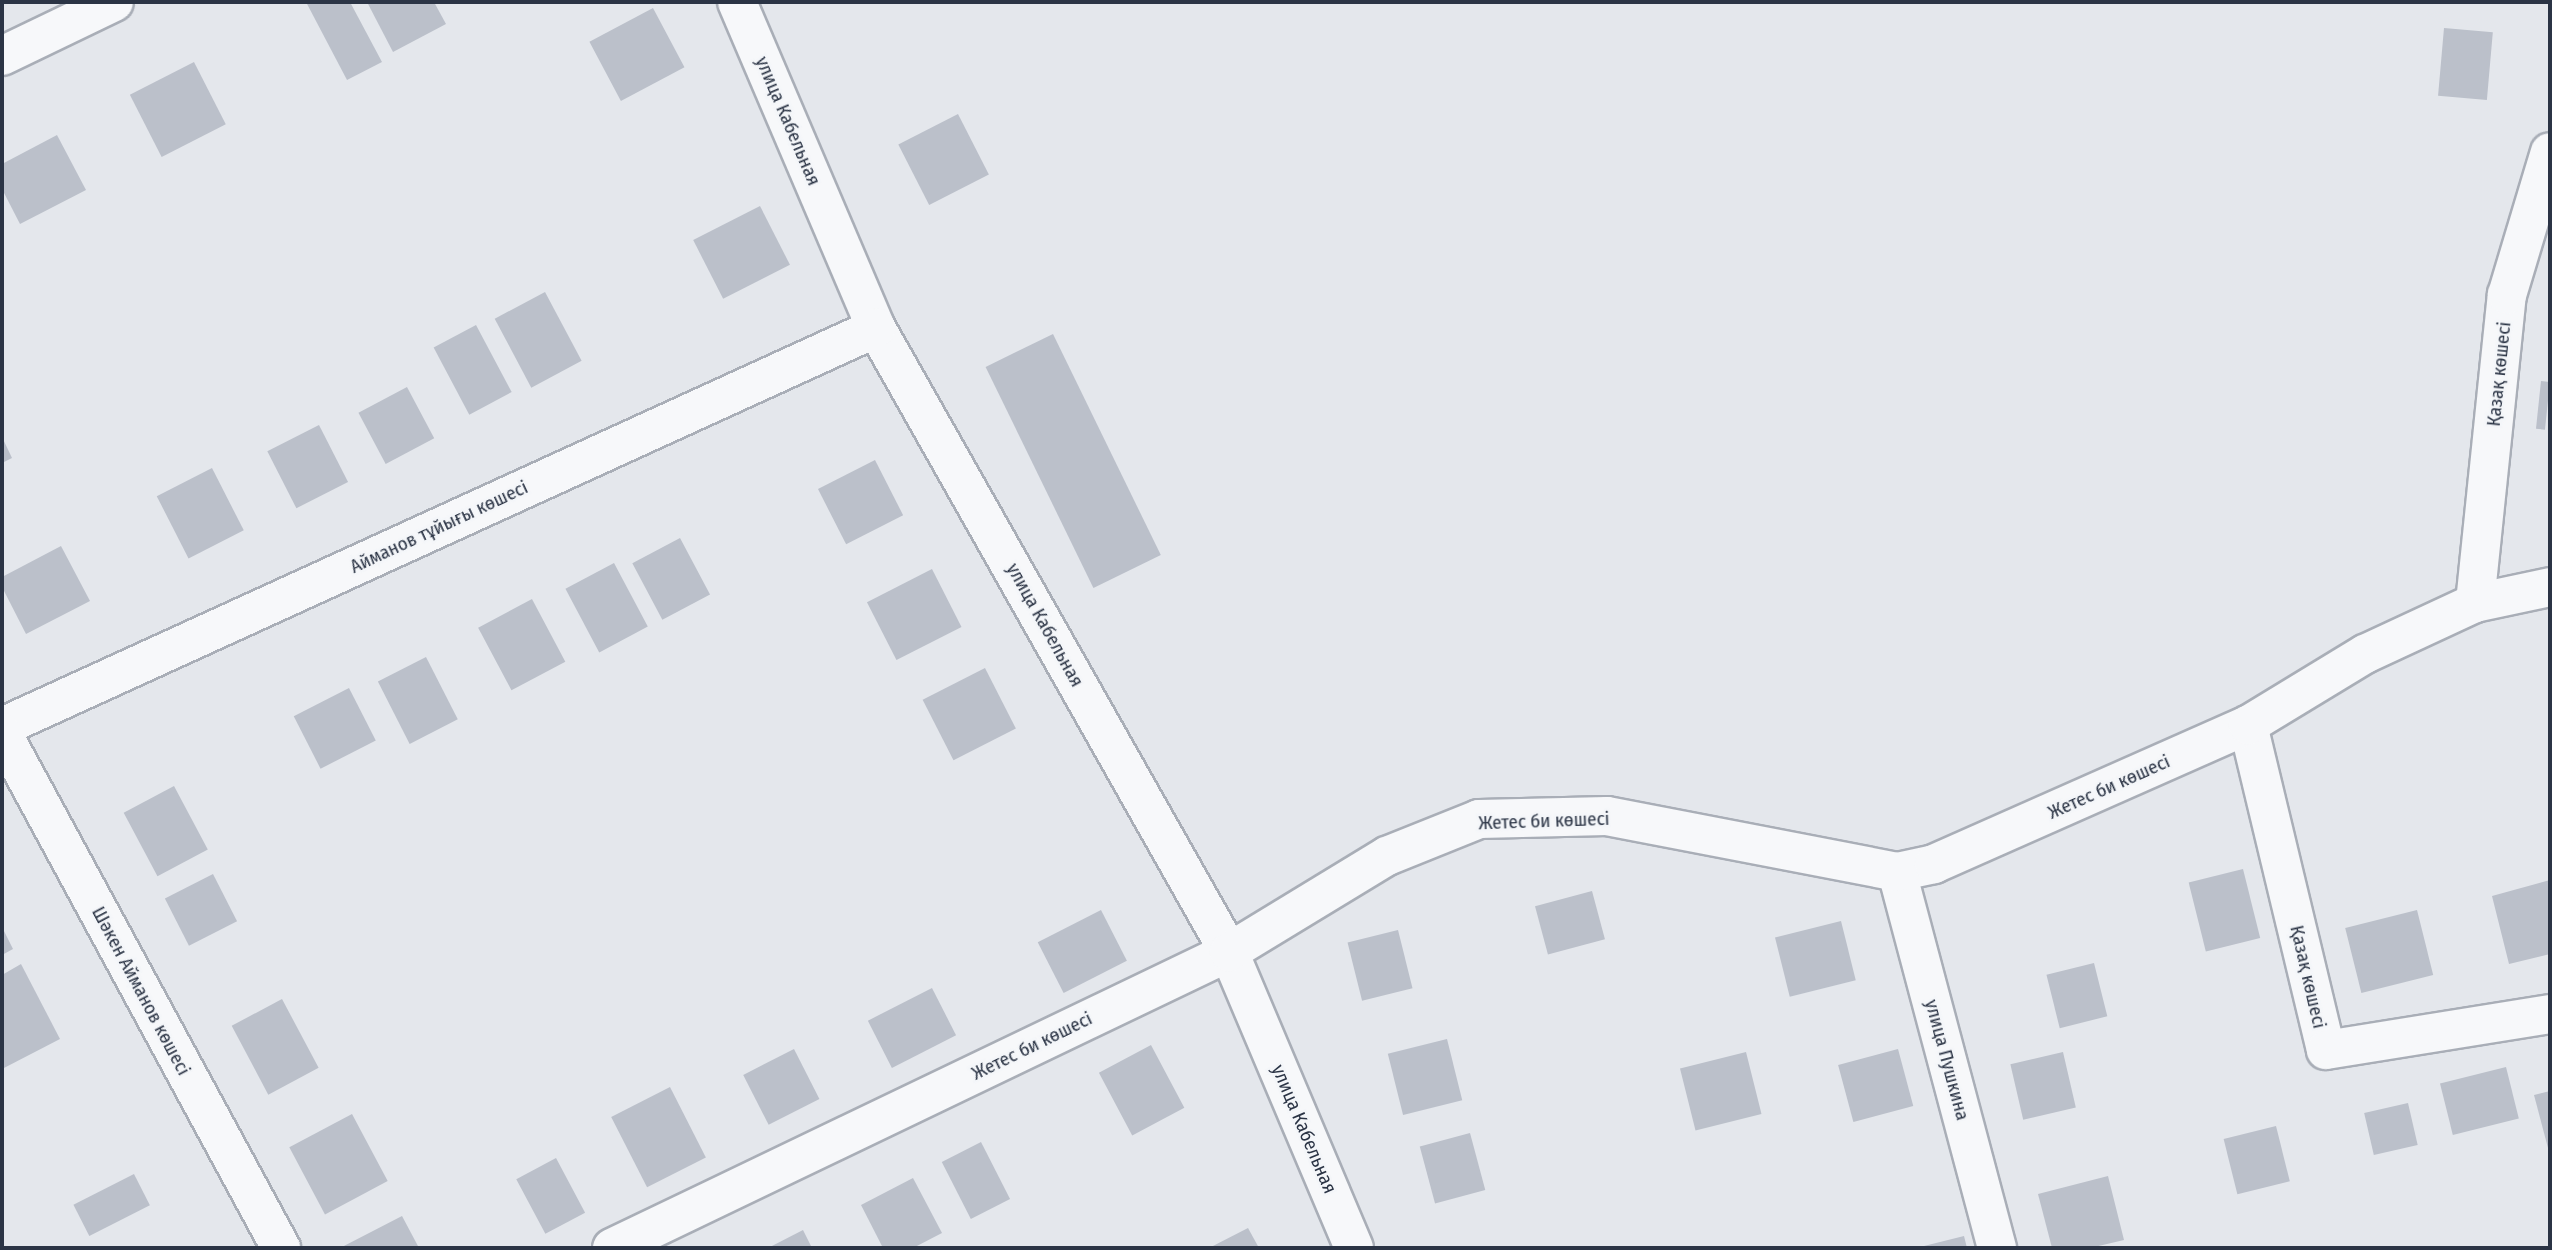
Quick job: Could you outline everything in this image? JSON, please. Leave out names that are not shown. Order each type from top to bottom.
[{"type":"street","points":[[2,56],[114,2]]},
{"type":"street","name":"улица Кабельная","points":[[737,2],[876,328],[1229,952],[1354,1248]]},
{"type":"street","name":"Қазақ көшесі","points":[[2475,603],[2507,295],[2550,152]]},
{"type":"street","name":"Айманов тұйығы көшесі","points":[[2,727],[876,328]]},
{"type":"street","name":"Жетес би көшесі","points":[[612,1248],[1229,952],[1387,856],[1479,819],[1607,816],[1897,872],[1934,864],[2249,724],[2365,654],[2475,603],[2550,587]]},
{"type":"street","name":"Қазақ көшесі","points":[[2249,724],[2326,1050],[2550,1014]]},
{"type":"street","name":"Шәкен Айманов көшесі","points":[[2,733],[281,1248]]},
{"type":"street","name":"улица Пушкина","points":[[1897,872],[1997,1248]]},
{"type":"building","points":[[306,2],[350,2],[382,62],[347,80]]},
{"type":"building","points":[[367,2],[434,2],[446,24],[393,52]]},
{"type":"building","points":[[653,8],[684,67],[621,101],[589,42]]},
{"type":"building","points":[[2444,28],[2493,32],[2487,100],[2438,96]]},
{"type":"building","points":[[194,62],[226,124],[162,157],[130,95]]},
{"type":"building","points":[[958,114],[989,175],[929,205],[898,144]]},
{"type":"building","points":[[57,135],[86,190],[20,224],[2,189],[2,164]]},
{"type":"building","points":[[760,206],[790,265],[723,299],[693,240]]},
{"type":"building","points":[[545,292],[582,361],[531,388],[495,319]]},
{"type":"building","points":[[476,325],[512,392],[469,415],[434,348]]},
{"type":"building","points":[[1053,334],[1161,555],[1093,588],[986,367]]},
{"type":"building","points":[[2541,381],[2550,382],[2545,430],[2536,429]]},
{"type":"building","points":[[407,387],[434,438],[386,464],[358,413]]},
{"type":"building","points":[[319,425],[348,482],[296,508],[267,451]]},
{"type":"building","points":[[2,437],[12,458],[2,463]]},
{"type":"building","points":[[875,460],[903,515],[846,544],[818,489]]},
{"type":"building","points":[[212,468],[244,530],[189,559],[157,496]]},
{"type":"building","points":[[680,538],[710,595],[662,620],[632,563]]},
{"type":"building","points":[[61,546],[90,601],[26,634],[2,587],[2,577]]},
{"type":"building","points":[[614,563],[648,627],[599,652],[565,589]]},
{"type":"building","points":[[932,569],[962,627],[896,660],[867,602]]},
{"type":"building","points":[[532,599],[565,662],[511,690],[478,628]]},
{"type":"building","points":[[426,657],[458,719],[410,744],[378,682]]},
{"type":"building","points":[[985,668],[1016,729],[954,760],[923,700]]},
{"type":"building","points":[[349,688],[376,741],[321,769],[294,716]]},
{"type":"building","points":[[174,786],[208,850],[157,876],[124,813]]},
{"type":"building","points":[[2243,869],[2260,938],[2206,951],[2189,883]]},
{"type":"building","points":[[213,874],[237,921],[189,946],[165,899]]},
{"type":"building","points":[[2550,880],[2550,954],[2509,964],[2492,896]]},
{"type":"building","points":[[1592,891],[1605,939],[1548,955],[1535,906]]},
{"type":"building","points":[[1101,910],[1127,961],[1064,993],[1038,942]]},
{"type":"building","points":[[2417,910],[2433,975],[2361,993],[2345,928]]},
{"type":"building","points":[[1841,921],[1856,980],[1790,997],[1775,937]]},
{"type":"building","points":[[2,927],[13,949],[2,955]]},
{"type":"building","points":[[1398,930],[1413,988],[1362,1001],[1348,943]]},
{"type":"building","points":[[2094,963],[2107,1016],[2060,1028],[2046,975]]},
{"type":"building","points":[[21,964],[60,1039],[2,1069],[2,975]]},
{"type":"building","points":[[932,988],[956,1035],[892,1068],[868,1021]]},
{"type":"building","points":[[282,999],[319,1068],[268,1095],[232,1026]]},
{"type":"building","points":[[1447,1039],[1462,1100],[1403,1115],[1388,1054]]},
{"type":"building","points":[[1151,1045],[1184,1108],[1132,1135],[1099,1073]]},
{"type":"building","points":[[794,1049],[819,1099],[769,1125],[743,1075]]},
{"type":"building","points":[[1898,1049],[1913,1106],[1853,1122],[1838,1065]]},
{"type":"building","points":[[1746,1052],[1761,1114],[1696,1131],[1680,1068]]},
{"type":"building","points":[[2063,1052],[2076,1108],[2023,1120],[2010,1064]]},
{"type":"building","points":[[2506,1067],[2519,1118],[2453,1135],[2440,1083]]},
{"type":"building","points":[[670,1087],[706,1157],[647,1187],[611,1117]]},
{"type":"building","points":[[2550,1091],[2550,1147],[2548,1148],[2534,1095]]},
{"type":"building","points":[[2408,1103],[2418,1145],[2374,1155],[2364,1113]]},
{"type":"building","points":[[352,1114],[388,1181],[325,1214],[289,1147]]},
{"type":"building","points":[[2276,1126],[2290,1181],[2237,1194],[2224,1139]]},
{"type":"building","points":[[1470,1133],[1485,1190],[1435,1203],[1420,1146]]},
{"type":"building","points":[[981,1142],[1010,1199],[971,1219],[942,1162]]},
{"type":"building","points":[[556,1158],[585,1213],[545,1234],[516,1179]]},
{"type":"building","points":[[134,1174],[150,1205],[89,1236],[73,1205]]},
{"type":"building","points":[[2108,1176],[2124,1240],[2090,1248],[2052,1248],[2038,1194]]},
{"type":"building","points":[[913,1178],[942,1233],[913,1248],[883,1248],[861,1205]]},
{"type":"building","points":[[402,1216],[419,1248],[340,1248]]},
{"type":"building","points":[[1248,1228],[1259,1248],[1209,1248]]},
{"type":"building","points":[[803,1230],[812,1248],[768,1248]]},
{"type":"building","points":[[1964,1236],[1967,1248],[1920,1248],[1920,1247]]}]
